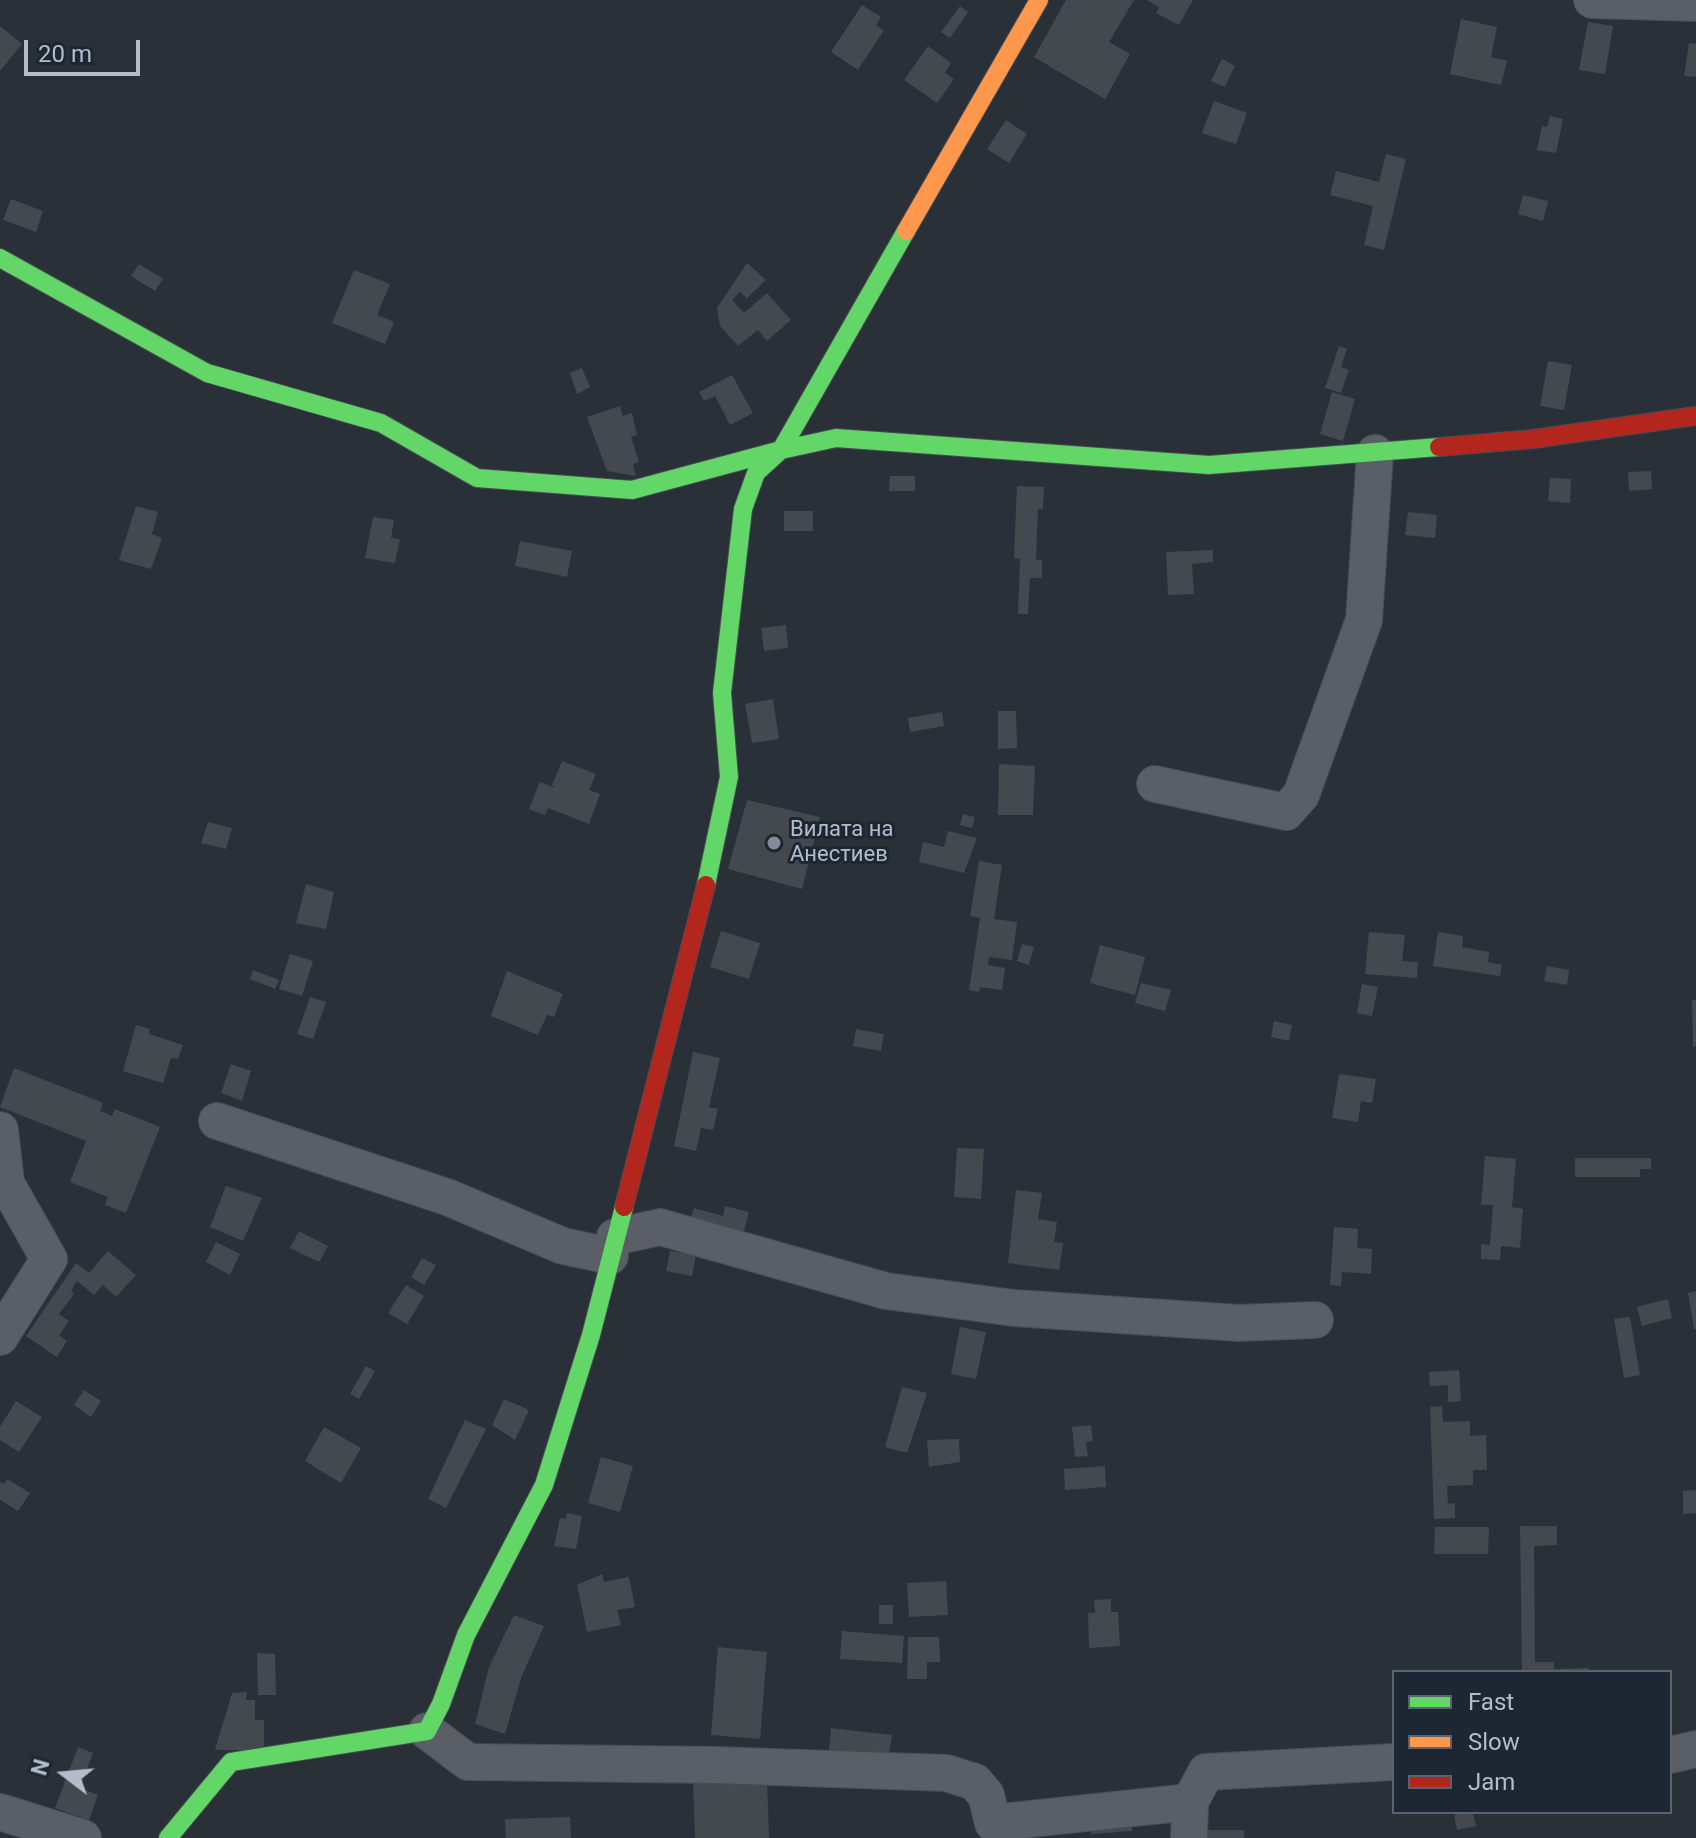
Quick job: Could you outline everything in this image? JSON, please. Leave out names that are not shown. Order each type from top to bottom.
[{"type":"street","points":[[427,1731],[441,1704],[466,1635],[544,1485],[568,1414],[612,1247],[722,821],[729,777],[722,693],[743,509],[756,473],[781,450],[1039,0]]},
{"type":"street","points":[[1592,0],[1696,3]]},
{"type":"street","points":[[0,258],[207,373],[381,423],[477,478],[632,490],[836,438],[1209,465],[1533,439],[1696,416]]},
{"type":"street","points":[[1155,784],[1286,812],[1301,795],[1364,620],[1375,453]]},
{"type":"street","points":[[217,1121],[420,1188],[563,1246],[612,1247],[660,1227],[886,1291],[1014,1308],[1239,1323],[1315,1320]]},
{"type":"street","points":[[0,1130],[6,1183],[49,1259],[0,1337]]},
{"type":"street","points":[[168,1838],[231,1762],[427,1731],[468,1762],[716,1765],[946,1773],[975,1782],[986,1795],[993,1823],[1190,1802]]},
{"type":"street","points":[[1672,1755],[1696,1749]]},
{"type":"street","points":[[1189,1838],[1190,1802],[1206,1772],[1392,1762]]},
{"type":"street","points":[[0,1812],[83,1838]]},
{"type":"building","points":[[1066,0],[1134,0],[1109,42],[1130,54],[1105,99],[1034,57]]},
{"type":"building","points":[[1147,0],[1193,0],[1179,25],[1156,13],[1159,7]]},
{"type":"building","points":[[862,5],[881,17],[876,26],[884,30],[858,70],[831,52]]},
{"type":"building","points":[[960,6],[968,12],[950,38],[941,32]]},
{"type":"building","points":[[1461,19],[1497,27],[1491,57],[1507,61],[1501,85],[1450,74]]},
{"type":"building","points":[[1588,22],[1613,26],[1605,74],[1579,70]]},
{"type":"building","points":[[0,26],[22,44],[0,71]]},
{"type":"building","points":[[1689,43],[1696,44],[1696,77],[1684,76]]},
{"type":"building","points":[[928,46],[951,63],[945,73],[954,79],[937,103],[904,80]]},
{"type":"building","points":[[1222,59],[1235,66],[1225,87],[1211,81]]},
{"type":"building","points":[[1214,101],[1247,113],[1236,144],[1202,133]]},
{"type":"building","points":[[1550,116],[1563,119],[1556,153],[1537,150],[1542,126],[1547,127]]},
{"type":"building","points":[[1006,120],[1027,134],[1009,163],[987,149]]},
{"type":"building","points":[[1386,154],[1406,159],[1384,250],[1364,245],[1373,206],[1330,195],[1336,171],[1379,182]]},
{"type":"building","points":[[1523,195],[1548,201],[1543,221],[1518,214]]},
{"type":"building","points":[[11,199],[43,211],[36,232],[3,220]]},
{"type":"building","points":[[747,263],[766,280],[747,298],[740,292],[732,300],[744,313],[767,293],[791,320],[767,341],[758,330],[738,346],[720,326],[717,308]]},
{"type":"building","points":[[139,264],[163,279],[155,291],[131,276]]},
{"type":"building","points":[[354,270],[390,284],[377,315],[394,322],[385,344],[332,323]]},
{"type":"building","points":[[1339,346],[1347,349],[1341,367],[1349,370],[1341,393],[1325,388]]},
{"type":"building","points":[[1548,361],[1572,365],[1564,410],[1540,406]]},
{"type":"building","points":[[582,368],[590,387],[577,394],[570,373]]},
{"type":"building","points":[[732,375],[753,413],[730,425],[715,396],[704,401],[699,392]]},
{"type":"building","points":[[1332,392],[1355,399],[1343,441],[1320,434]]},
{"type":"building","points":[[620,406],[623,416],[632,413],[637,435],[631,437],[639,462],[633,464],[636,476],[607,471],[587,417]]},
{"type":"building","points":[[1651,471],[1652,489],[1629,491],[1628,472]]},
{"type":"building","points":[[890,476],[915,476],[915,491],[889,491]]},
{"type":"building","points":[[1550,478],[1571,479],[1570,503],[1548,501]]},
{"type":"building","points":[[1017,486],[1044,487],[1043,509],[1038,509],[1036,560],[1042,560],[1042,578],[1030,578],[1028,614],[1018,614],[1020,559],[1014,558]]},
{"type":"building","points":[[136,506],[158,512],[152,534],[162,538],[151,569],[119,560]]},
{"type":"building","points":[[784,511],[813,511],[813,531],[784,531]]},
{"type":"building","points":[[1408,512],[1437,515],[1435,538],[1405,535]]},
{"type":"building","points":[[373,517],[394,520],[391,538],[400,539],[395,563],[365,558]]},
{"type":"building","points":[[520,541],[572,551],[567,577],[515,566]]},
{"type":"building","points":[[1213,550],[1213,562],[1192,564],[1194,594],[1168,595],[1166,552]]},
{"type":"building","points":[[786,625],[788,648],[764,651],[761,628]]},
{"type":"building","points":[[773,699],[779,739],[752,743],[745,704]]},
{"type":"building","points":[[998,711],[1016,711],[1017,748],[998,749]]},
{"type":"building","points":[[942,712],[944,726],[910,732],[908,718]]},
{"type":"building","points":[[562,761],[596,774],[589,790],[600,794],[589,824],[548,808],[545,815],[529,809],[540,782],[556,788],[552,785]]},
{"type":"building","points":[[999,764],[1035,766],[1033,815],[998,815]]},
{"type":"building","name":"Вилата на Анестиев","points":[[747,800],[820,817],[802,889],[728,869]]},
{"type":"building","points":[[963,814],[975,817],[972,828],[960,825]]},
{"type":"building","points":[[208,822],[232,828],[226,849],[201,843]]},
{"type":"building","points":[[948,831],[977,838],[964,873],[919,862],[923,842],[944,847]]},
{"type":"building","points":[[979,861],[1002,865],[994,919],[1017,922],[1012,960],[989,957],[988,965],[1005,968],[1002,990],[980,987],[979,992],[969,990],[980,918],[970,916]]},
{"type":"building","points":[[306,884],[334,892],[326,929],[296,923]]},
{"type":"building","points":[[721,931],[760,943],[749,979],[710,967]]},
{"type":"building","points":[[1369,932],[1405,935],[1402,961],[1418,962],[1417,978],[1365,974]]},
{"type":"building","points":[[1438,932],[1463,936],[1462,947],[1489,952],[1488,962],[1502,965],[1500,976],[1433,966]]},
{"type":"building","points":[[1022,944],[1034,947],[1029,965],[1017,961]]},
{"type":"building","points":[[1100,945],[1145,957],[1135,995],[1090,983]]},
{"type":"building","points":[[290,954],[313,961],[302,996],[279,989]]},
{"type":"building","points":[[1547,966],[1569,970],[1567,985],[1544,981]]},
{"type":"building","points":[[253,970],[279,980],[275,989],[250,979]]},
{"type":"building","points":[[507,971],[563,994],[554,1017],[547,1015],[538,1035],[491,1016]]},
{"type":"building","points":[[1141,983],[1171,990],[1165,1011],[1135,1003]]},
{"type":"building","points":[[1362,984],[1378,987],[1372,1016],[1357,1013]]},
{"type":"building","points":[[310,997],[326,1002],[313,1039],[297,1034]]},
{"type":"building","points":[[1692,1000],[1696,1000],[1696,1046],[1693,1047]]},
{"type":"building","points":[[1274,1021],[1292,1025],[1289,1041],[1271,1037]]},
{"type":"building","points":[[136,1025],[150,1029],[149,1034],[183,1045],[178,1059],[171,1058],[163,1083],[123,1071]]},
{"type":"building","points":[[856,1029],[884,1034],[881,1051],[853,1046]]},
{"type":"building","points":[[693,1052],[720,1058],[709,1107],[718,1109],[713,1130],[701,1128],[696,1151],[674,1146]]},
{"type":"building","points":[[231,1064],[251,1071],[242,1101],[221,1093]]},
{"type":"building","points":[[14,1068],[103,1103],[100,1111],[112,1116],[115,1109],[160,1127],[126,1213],[105,1205],[108,1197],[70,1182],[86,1141],[0,1107]]},
{"type":"building","points":[[1339,1074],[1376,1079],[1372,1103],[1361,1101],[1358,1122],[1332,1118]]},
{"type":"building","points":[[957,1148],[984,1149],[981,1199],[954,1197]]},
{"type":"building","points":[[1485,1156],[1516,1159],[1512,1207],[1523,1209],[1520,1248],[1501,1246],[1500,1260],[1481,1259],[1481,1244],[1490,1245],[1493,1205],[1481,1205]]},
{"type":"building","points":[[1575,1158],[1651,1158],[1651,1169],[1640,1169],[1640,1177],[1575,1177]]},
{"type":"building","points":[[226,1186],[262,1198],[243,1241],[210,1227]]},
{"type":"building","points":[[1016,1190],[1042,1193],[1038,1219],[1057,1222],[1054,1242],[1063,1243],[1059,1270],[1008,1263]]},
{"type":"building","points":[[725,1206],[749,1212],[743,1235],[690,1222],[694,1208],[723,1216]]},
{"type":"building","points":[[1334,1227],[1358,1229],[1357,1248],[1372,1249],[1371,1274],[1342,1272],[1341,1286],[1330,1285]]},
{"type":"building","points":[[299,1231],[328,1246],[319,1262],[290,1248]]},
{"type":"building","points":[[216,1242],[240,1254],[230,1275],[206,1262]]},
{"type":"building","points":[[108,1251],[136,1275],[116,1297],[103,1285],[94,1295],[77,1281],[71,1291],[74,1294],[59,1314],[69,1321],[59,1335],[67,1341],[57,1357],[26,1336],[76,1263],[89,1273]]},
{"type":"building","points":[[670,1251],[696,1255],[692,1276],[666,1271]]},
{"type":"building","points":[[422,1258],[436,1265],[424,1285],[411,1277]]},
{"type":"building","points":[[406,1285],[424,1296],[407,1324],[388,1313]]},
{"type":"building","points":[[1696,1291],[1696,1329],[1694,1329],[1688,1293]]},
{"type":"building","points":[[1668,1299],[1672,1318],[1642,1326],[1637,1307]]},
{"type":"building","points":[[1630,1317],[1640,1375],[1624,1378],[1614,1319]]},
{"type":"building","points":[[960,1327],[986,1332],[976,1379],[951,1374]]},
{"type":"building","points":[[366,1366],[375,1371],[359,1399],[350,1394]]},
{"type":"building","points":[[1459,1370],[1461,1401],[1448,1402],[1448,1385],[1430,1386],[1429,1372]]},
{"type":"building","points":[[902,1387],[927,1393],[907,1453],[885,1447]]},
{"type":"building","points":[[84,1390],[101,1401],[91,1417],[74,1405]]},
{"type":"building","points":[[504,1399],[529,1410],[515,1440],[492,1425]]},
{"type":"building","points":[[16,1401],[42,1417],[19,1452],[0,1440],[0,1427]]},
{"type":"building","points":[[1442,1406],[1443,1422],[1470,1421],[1470,1436],[1486,1435],[1487,1470],[1473,1470],[1473,1485],[1447,1486],[1448,1504],[1455,1503],[1455,1518],[1434,1519],[1430,1407]]},
{"type":"building","points":[[465,1420],[486,1429],[446,1508],[428,1499]]},
{"type":"building","points":[[1091,1425],[1093,1441],[1086,1442],[1088,1456],[1075,1457],[1072,1427]]},
{"type":"building","points":[[324,1427],[361,1448],[341,1483],[305,1461]]},
{"type":"building","points":[[959,1439],[960,1462],[929,1467],[927,1440]]},
{"type":"building","points":[[601,1457],[633,1466],[620,1512],[588,1503]]},
{"type":"building","points":[[1105,1466],[1106,1487],[1065,1490],[1064,1469]]},
{"type":"building","points":[[7,1479],[30,1493],[18,1511],[0,1500],[0,1482],[4,1484]]},
{"type":"building","points":[[1696,1490],[1696,1513],[1683,1514],[1683,1491]]},
{"type":"building","points":[[567,1513],[582,1516],[576,1549],[554,1546],[560,1518],[566,1519]]},
{"type":"building","points":[[1520,1526],[1557,1526],[1557,1545],[1534,1546],[1535,1662],[1554,1662],[1554,1669],[1589,1670],[1522,1670]]},
{"type":"building","points":[[1435,1527],[1489,1527],[1488,1554],[1434,1554]]},
{"type":"building","points":[[602,1574],[604,1582],[629,1577],[635,1607],[617,1610],[621,1625],[587,1632],[577,1585]]},
{"type":"building","points":[[946,1581],[948,1615],[909,1617],[907,1583]]},
{"type":"building","points":[[1111,1599],[1111,1612],[1118,1612],[1120,1646],[1089,1648],[1088,1613],[1095,1613],[1094,1600]]},
{"type":"building","points":[[879,1605],[893,1605],[893,1624],[879,1624]]},
{"type":"building","points":[[514,1615],[544,1626],[521,1678],[505,1734],[475,1724],[489,1667]]},
{"type":"building","points":[[842,1631],[904,1636],[902,1663],[840,1659]]},
{"type":"building","points":[[908,1637],[939,1637],[940,1662],[927,1662],[927,1679],[907,1679]]},
{"type":"building","points":[[718,1647],[767,1652],[760,1739],[711,1735]]},
{"type":"building","points":[[257,1653],[275,1654],[276,1695],[258,1695]]},
{"type":"building","points":[[247,1692],[246,1700],[255,1700],[255,1720],[264,1720],[264,1750],[215,1750],[232,1693]]},
{"type":"building","points":[[831,1728],[892,1735],[887,1766],[828,1760]]},
{"type":"building","points":[[78,1747],[93,1753],[80,1788],[98,1795],[89,1820],[55,1808]]},
{"type":"building","points":[[767,1779],[769,1838],[695,1838],[693,1782]]},
{"type":"building","points":[[1131,1813],[1132,1831],[1091,1834],[1090,1815]]},
{"type":"building","points":[[1473,1814],[1476,1826],[1457,1830],[1454,1815]]},
{"type":"building","points":[[570,1817],[571,1838],[506,1838],[505,1819]]},
{"type":"building","points":[[1208,1830],[1244,1830],[1244,1838],[1208,1838]]},
{"type":"traffic: fast","points":[[0,258],[207,373],[381,423],[477,478],[632,490],[781,450],[906,231]]},
{"type":"traffic: fast","points":[[706,885],[729,777],[722,693],[743,509],[756,473],[781,450],[836,438],[1209,465],[1439,447]]},
{"type":"traffic: fast","points":[[168,1838],[231,1762],[427,1731],[441,1704],[466,1635],[544,1485],[591,1335],[624,1207]]},
{"type":"traffic: slow","points":[[906,231],[1039,0]]},
{"type":"traffic: jam","points":[[1439,447],[1533,439],[1696,416]]},
{"type":"traffic: jam","points":[[624,1207],[706,885]]},
{"type":"place","name":"Вилата на Анестиев","points":[[774,843]]}]
